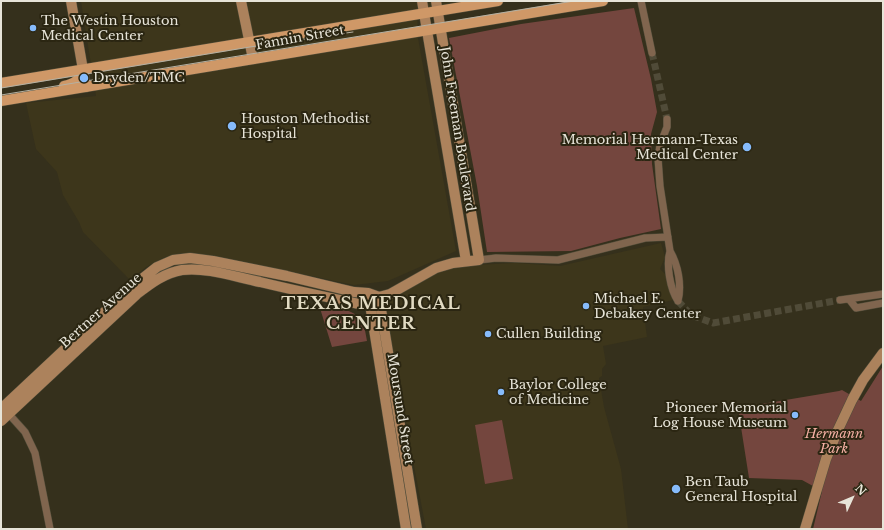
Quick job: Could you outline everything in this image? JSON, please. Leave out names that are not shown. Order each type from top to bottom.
[{"type":"main road","name":"Fannin Street","points":[[1,83],[498,1]]},
{"type":"main road","name":"Fannin Street","points":[[1,101],[603,1]]},
{"type":"main road","points":[[21,98],[23,94],[27,92],[70,85],[78,79],[83,70]]},
{"type":"street","points":[[71,1],[86,87]]},
{"type":"street","points":[[241,1],[253,59]]},
{"type":"street","name":"John Freeman Boulevard","points":[[422,1],[466,261]]},
{"type":"street","name":"John Freeman Boulevard","points":[[436,1],[479,260]]},
{"type":"street","points":[[641,1],[652,53]]},
{"type":"street","points":[[436,86],[449,83]]},
{"type":"street","points":[[667,119],[667,127],[660,145],[658,158],[660,186],[670,251],[668,260],[671,282],[673,294],[678,301],[680,292],[679,282],[674,258],[670,251]]},
{"type":"street","points":[[453,182],[466,181]]},
{"type":"street","points":[[369,298],[390,294],[436,268],[453,263],[496,258],[558,260],[646,238],[668,237]]},
{"type":"street","name":"Bertner Avenue","points":[[1,421],[3,409],[136,294],[160,277],[180,270],[196,269],[220,273],[359,304],[369,298]]},
{"type":"street","points":[[840,300],[883,294]]},
{"type":"street","name":"Moursund Street","points":[[379,297],[417,529]]},
{"type":"street","name":"Moursund Street","points":[[369,298],[406,529]]},
{"type":"street","points":[[849,299],[856,308],[883,303]]},
{"type":"street","points":[[805,529],[826,459],[837,432],[863,380],[883,353]]},
{"type":"street","points":[[3,409],[25,432],[35,453],[50,529]]},
{"type":"shaded area","name":"Houston Methodist Hospital","points":[[81,1],[479,1],[417,9],[418,38],[456,251],[388,281],[354,285],[217,256],[182,253],[165,257],[146,267],[130,280],[83,232],[79,222],[63,195],[57,172],[36,149],[26,103],[96,96]]},
{"type":"shaded area","name":"Baylor College of Medicine","points":[[661,243],[665,257],[660,269],[666,275],[673,300],[643,307],[647,337],[603,346],[606,364],[602,369],[602,376],[599,378],[604,407],[621,469],[628,529],[426,529],[383,302],[444,269],[475,265],[515,263],[560,266]]},
{"type":"green space","points":[[634,8],[651,79],[657,112],[651,134],[652,164],[661,229],[571,251],[487,252],[477,186],[449,38],[521,24]]},
{"type":"green space","points":[[319,305],[338,308],[357,315],[364,325],[367,341],[332,347]]},
{"type":"green space","name":"Hermann Park","points":[[883,366],[883,529],[813,529],[822,491],[802,480],[749,478],[738,408],[842,390],[861,401]]},
{"type":"green space","points":[[502,420],[513,479],[485,484],[475,425]]},
{"type":"tunnel","points":[[652,53],[667,119]]},
{"type":"tunnel","points":[[678,301],[691,315],[713,323],[840,300]]},
{"type":"tram line","points":[[1,95],[574,1]]},
{"type":"tram line","points":[[1,88],[250,47],[353,32]]},
{"type":"place","name":"The Westin Houston Medical Center","points":[[33,28]]},
{"type":"place","name":"Dryden/TMC","points":[[84,78]]},
{"type":"place","name":"Houston Methodist Hospital","points":[[232,126]]},
{"type":"place","name":"Memorial Hermann-Texas Medical Center","points":[[747,147]]},
{"type":"place","name":"Michael E. Debakey Center","points":[[586,306]]},
{"type":"place","name":"Cullen Building","points":[[488,334]]},
{"type":"place","name":"Baylor College of Medicine","points":[[501,392]]},
{"type":"place","name":"Pioneer Memorial Log House Museum","points":[[795,415]]},
{"type":"place","name":"Ben Taub General Hospital","points":[[676,489]]},
{"type":"district","name":"TEXAS MEDICAL CENTER","points":[[371,314]]}]
